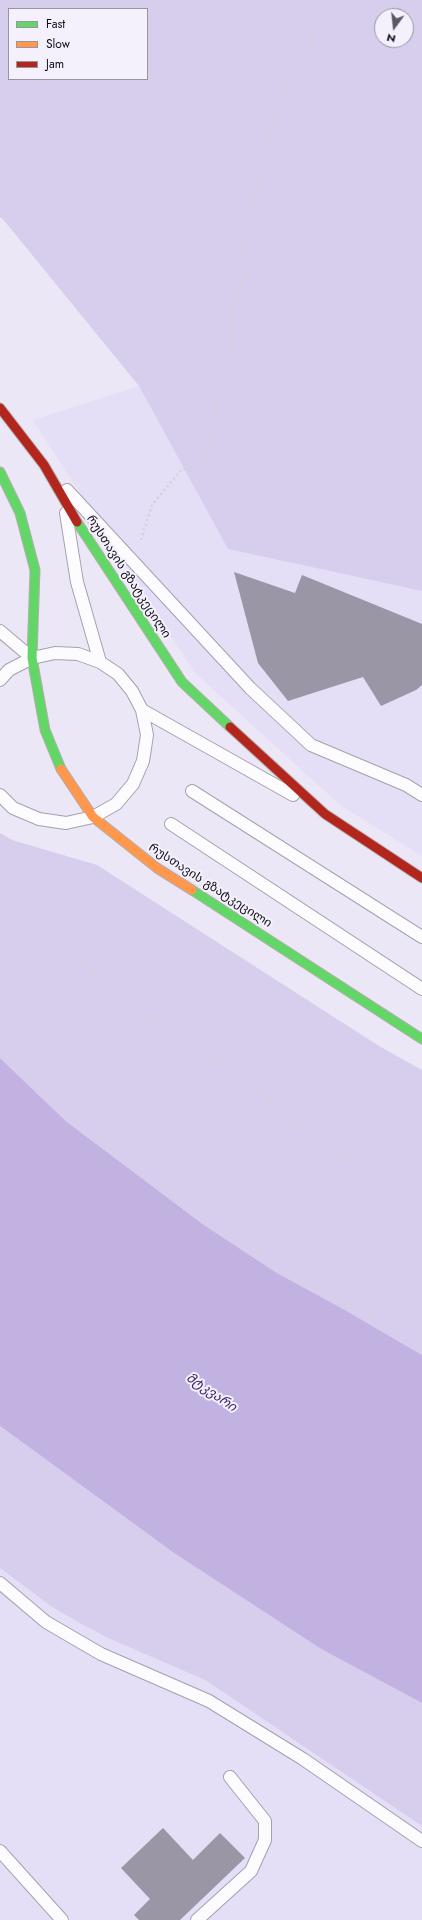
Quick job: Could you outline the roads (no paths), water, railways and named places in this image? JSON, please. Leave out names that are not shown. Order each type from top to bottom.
[{"type":"highway","name":"რუსთავის გზატკეცილი","points":[[0,408],[44,465],[82,531],[182,682],[325,814],[422,878]]},
{"type":"highway","name":"რუსთავის გზატკეცილი","points":[[0,472],[20,513],[35,570],[32,658],[45,730],[62,772],[83,804],[94,817],[157,868],[226,911],[422,1039]]},
{"type":"lane","points":[[44,465],[250,688],[311,745],[406,785],[422,794]]},
{"type":"lane","points":[[64,500],[77,582],[100,662]]},
{"type":"lane","points":[[0,631],[32,658]]},
{"type":"lane","points":[[0,680],[10,670],[32,658],[55,653],[78,654],[100,662],[118,674],[132,691],[142,710],[147,735],[143,761],[133,784],[116,804],[94,817],[66,823],[39,820],[13,808],[0,795]]},
{"type":"lane","points":[[142,710],[325,814]]},
{"type":"lane","points":[[192,791],[422,937]]},
{"type":"lane","points":[[171,824],[422,989]]},
{"type":"lane","points":[[0,1583],[46,1622],[101,1654],[209,1701],[303,1759],[422,1841]]},
{"type":"lane","points":[[197,1920],[251,1871],[265,1840],[265,1821],[230,1777]]},
{"type":"lane","points":[[0,1851],[62,1920]]},
{"type":"water","name":"მტკვარი","points":[[0,1058],[67,1122],[204,1225],[277,1273],[345,1310],[422,1355],[422,1703],[321,1649],[174,1553],[0,1426]]}]
